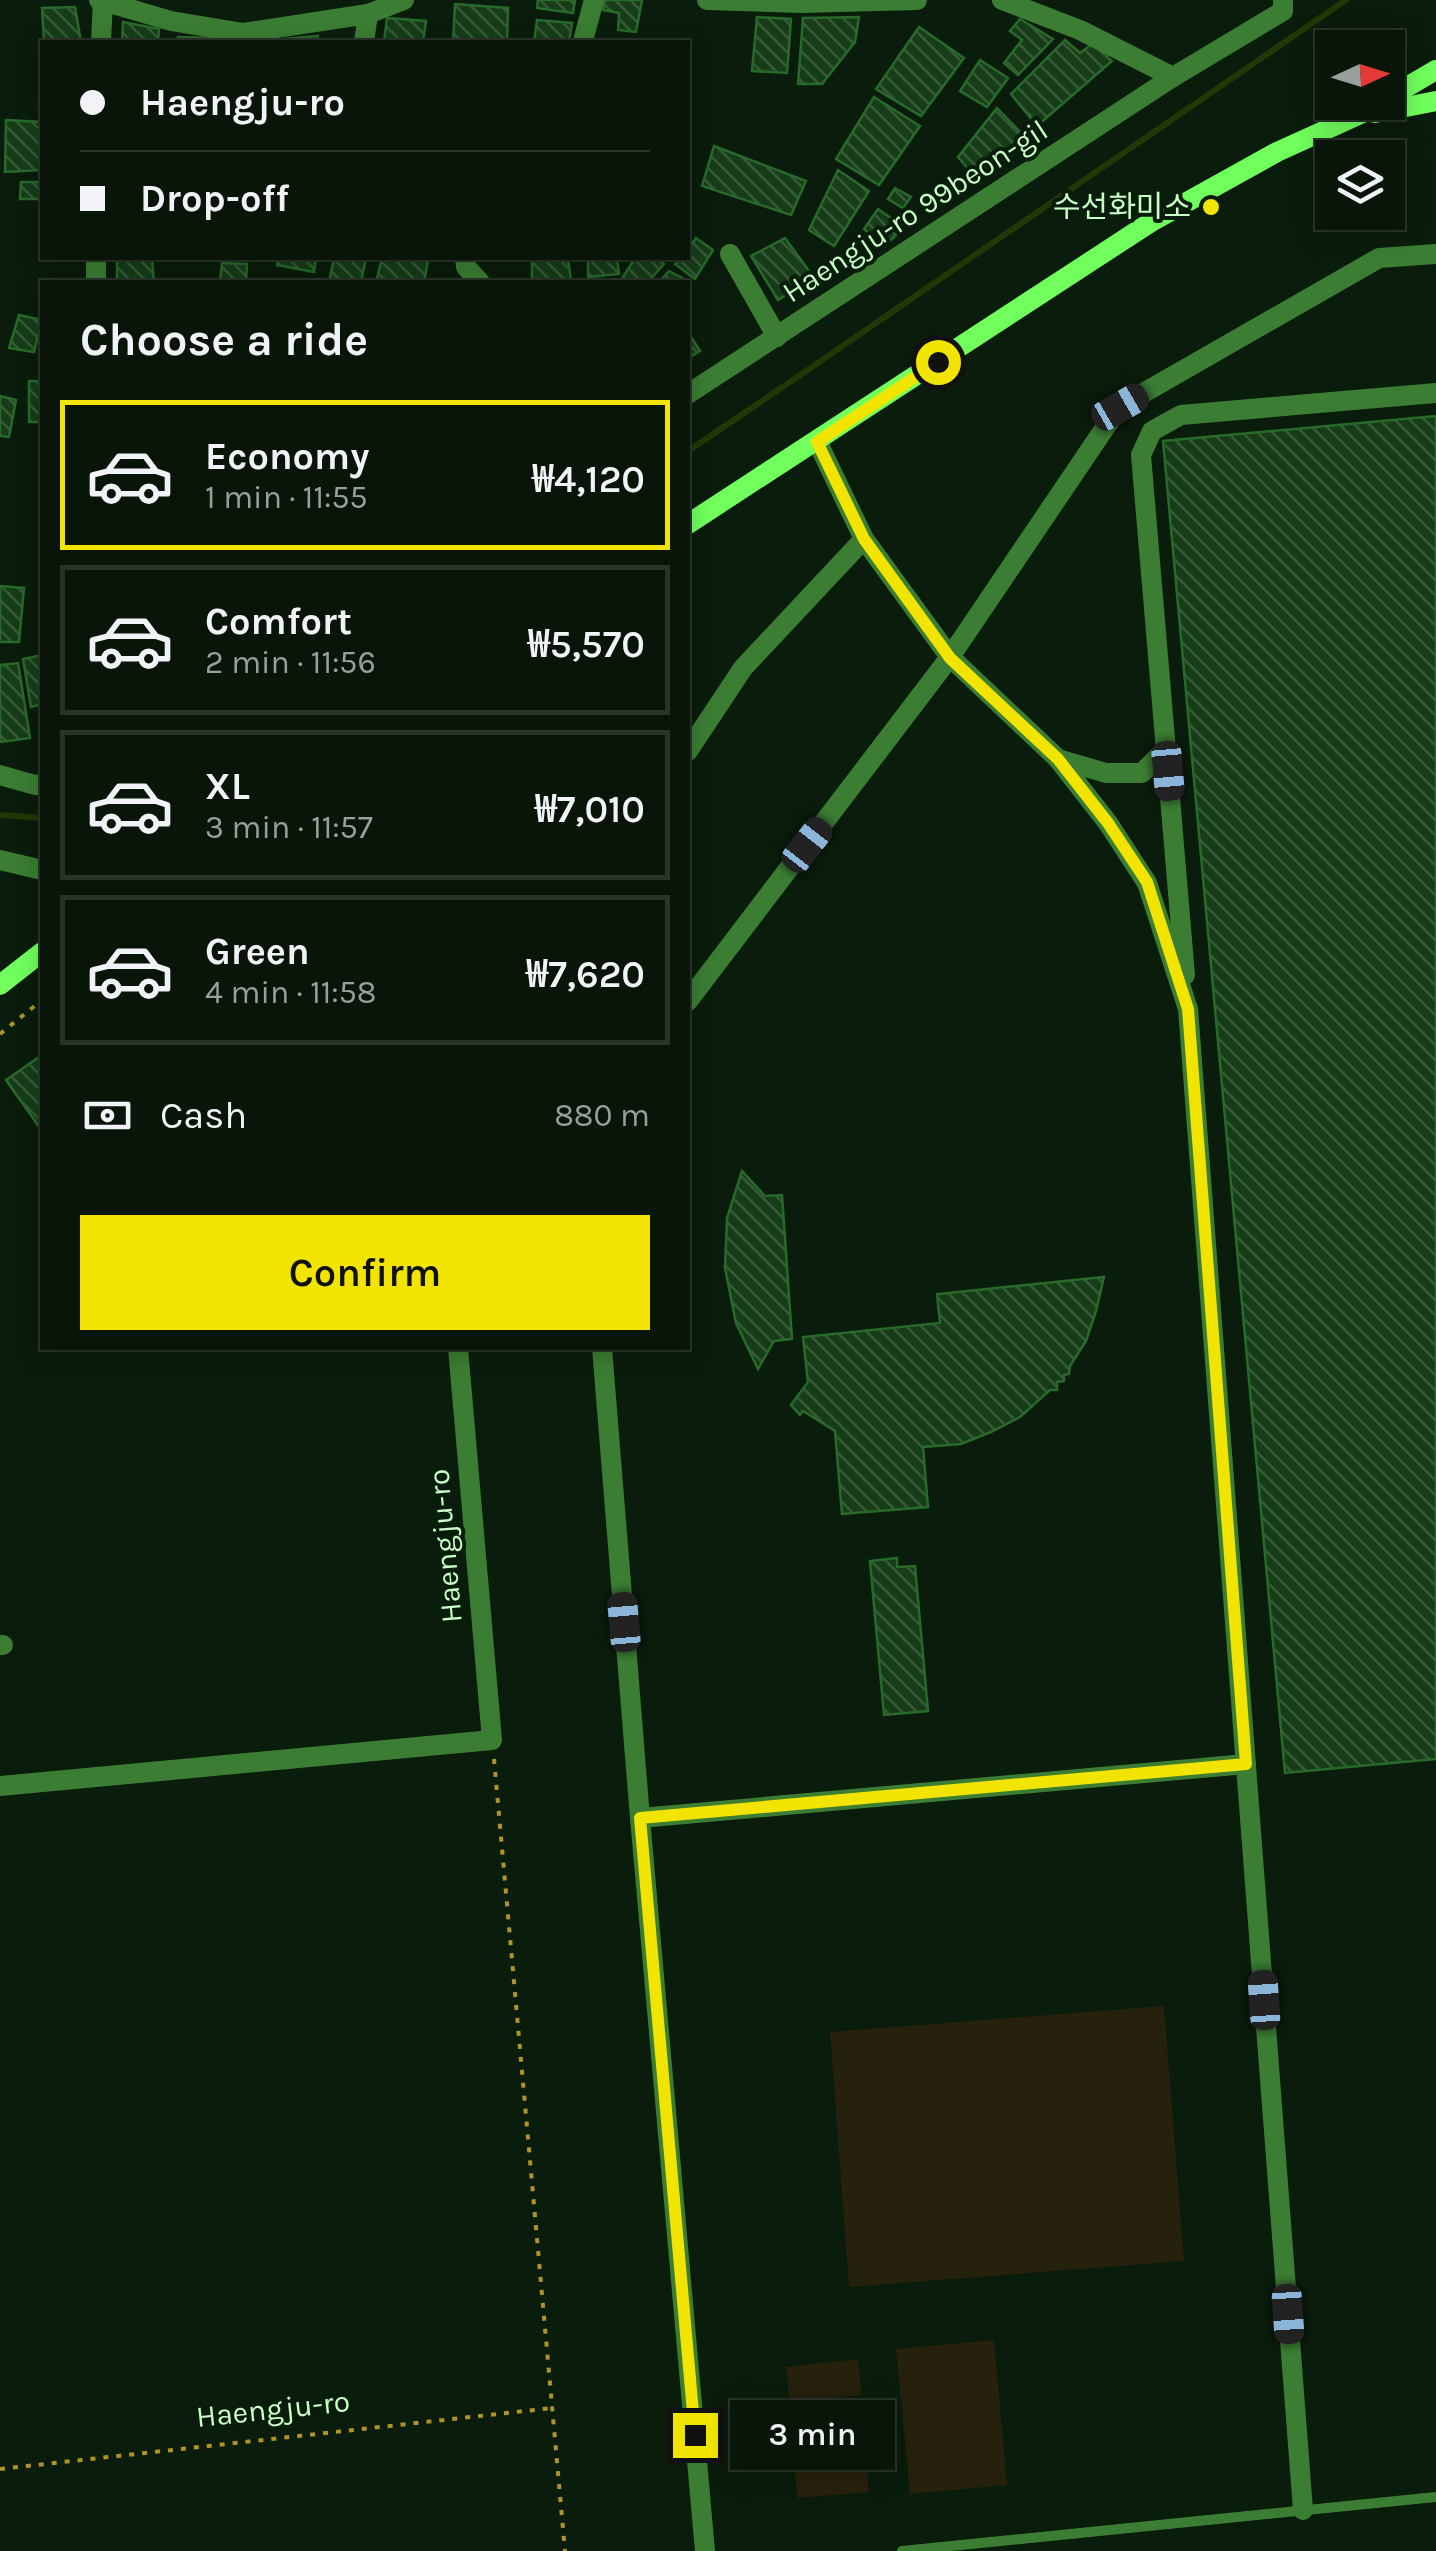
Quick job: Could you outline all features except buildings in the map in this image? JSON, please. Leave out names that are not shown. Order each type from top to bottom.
[{"type":"main road","points":[[1405,89],[1436,70]]},
{"type":"main road","points":[[1405,93],[1436,80]]},
{"type":"main road","points":[[1405,107],[1436,100]]},
{"type":"main road","points":[[690,523],[1151,222],[1276,152],[1348,120]]},
{"type":"main road","points":[[0,986],[40,954]]},
{"type":"street","points":[[101,40],[102,0],[243,38],[368,14],[404,0]]},
{"type":"street","points":[[584,37],[594,0]]},
{"type":"street","points":[[707,0],[917,0]]},
{"type":"street","points":[[1002,0],[1080,30],[1174,77]]},
{"type":"street","name":"Haengju-ro 99beon-gil","points":[[690,393],[1288,4]]},
{"type":"street","points":[[364,40],[368,14]]},
{"type":"street","points":[[730,254],[777,337]]},
{"type":"street","points":[[690,998],[950,658],[1120,407],[1379,258],[1436,254]]},
{"type":"street","points":[[465,260],[466,268],[478,280]]},
{"type":"street","points":[[1303,2510],[1188,1009],[1141,456],[1152,431],[1182,414],[1436,392]]},
{"type":"street","points":[[817,442],[864,539],[950,658],[1058,759],[1147,882],[1188,1009]]},
{"type":"street","points":[[690,748],[743,668],[864,539]]},
{"type":"street","points":[[1058,759],[1106,773],[1142,773],[1166,749]]},
{"type":"street","points":[[0,774],[40,784]]},
{"type":"street","points":[[0,860],[40,870]]},
{"type":"street","name":"Haengju-ro","points":[[458,1350],[492,1740]]},
{"type":"street","points":[[602,1350],[705,2551]]},
{"type":"street","points":[[0,1786],[492,1740]]},
{"type":"street","points":[[640,1818],[1246,1764]]},
{"type":"lane","points":[[902,2551],[1436,2497]]},
{"type":"path","points":[[0,1034],[40,1002]]},
{"type":"path","points":[[492,1740],[565,2551]]},
{"type":"path","name":"Haengju-ro","points":[[0,2469],[552,2408]]},
{"type":"shaded area","points":[[1164,2006],[1184,2261],[849,2287],[830,2032]]},
{"type":"shaded area","points":[[994,2340],[1007,2485],[910,2494],[896,2349]]},
{"type":"shaded area","points":[[858,2359],[862,2395],[790,2403],[786,2367]]},
{"type":"shaded area","points":[[861,2409],[864,2442],[791,2450],[788,2417]]},
{"type":"shaded area","points":[[866,2458],[869,2492],[797,2498],[794,2464]]},
{"type":"waterway","points":[[690,450],[1346,0]]},
{"type":"waterway","points":[[0,815],[40,818]]},
{"type":"place","name":"수선화미소","points":[[1211,207]]},
{"type":"route","points":[[695,2435],[640,1818],[1246,1764],[1188,1009],[1147,882],[1058,759],[950,658],[864,539],[817,442],[938,362]]}]
